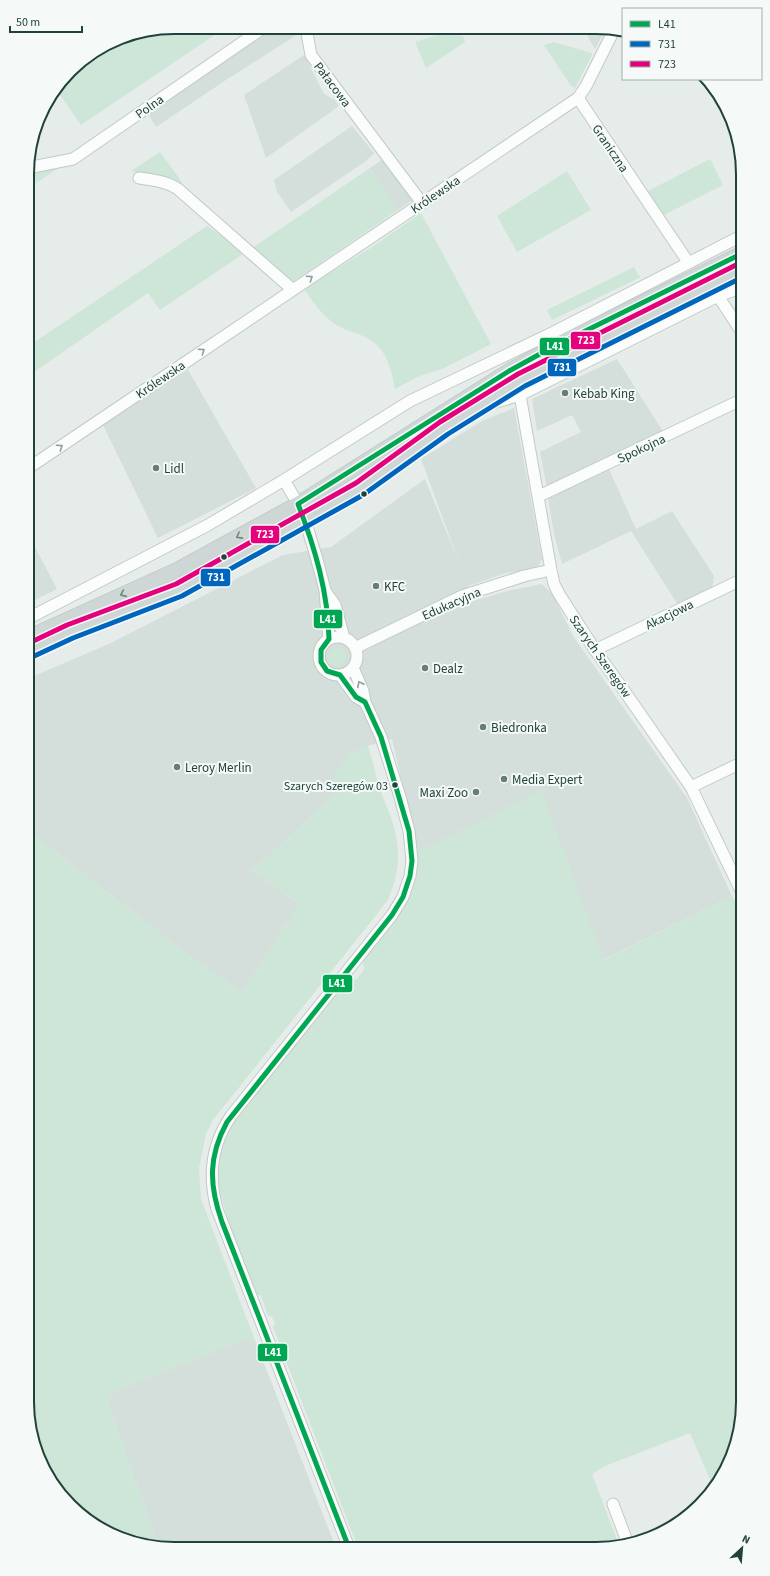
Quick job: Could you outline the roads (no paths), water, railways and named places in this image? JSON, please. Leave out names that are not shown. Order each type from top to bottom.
[{"type":"main road","points":[[34,635],[177,570],[298,504],[509,371],[549,349],[736,256]]},
{"type":"main road","points":[[34,649],[70,632],[179,590],[360,489],[444,428],[522,380],[557,361],[713,291],[736,274]]},
{"type":"street","name":"Polna","points":[[34,167],[73,159],[254,34]]},
{"type":"street","name":"Pałacowa","points":[[307,34],[311,55],[422,203]]},
{"type":"street","points":[[578,98],[586,86],[612,35]]},
{"type":"street","name":"Królewska","points":[[34,464],[578,98]]},
{"type":"street","name":"Graniczna","points":[[578,98],[688,262]]},
{"type":"street","points":[[139,178],[167,183],[178,189],[293,290]]},
{"type":"street","points":[[34,615],[208,525],[284,480],[410,401],[554,332],[736,238]]},
{"type":"street","points":[[474,409],[520,395],[713,291],[736,288]]},
{"type":"street","points":[[713,291],[736,324]]},
{"type":"street","name":"Szarych Szeregów","points":[[520,395],[554,584],[595,650],[691,788],[736,878]]},
{"type":"street","name":"Spokojna","points":[[539,496],[736,402]]},
{"type":"street","points":[[284,480],[298,504],[305,520],[325,590],[329,639]]},
{"type":"street","name":"Edukacyjna","points":[[355,648],[462,596],[524,576],[551,570]]},
{"type":"street","name":"Akacjowa","points":[[595,650],[736,582]]},
{"type":"street","points":[[325,590],[335,605],[344,638]]},
{"type":"street","points":[[338,637],[344,638],[351,642],[355,648],[357,656],[352,668],[340,675],[327,672],[320,660],[321,647],[329,639],[338,637]]},
{"type":"street","points":[[347,1542],[217,1209],[212,1190],[212,1170],[213,1158],[218,1140],[231,1116],[392,915],[407,888],[412,860],[406,819],[381,737],[365,702],[364,691],[352,668]]},
{"type":"street","points":[[340,675],[356,697],[365,702]]},
{"type":"street","points":[[691,788],[736,766]]},
{"type":"street","points":[[613,1504],[626,1538]]},
{"type":"place","name":"Kebab King","points":[[565,393]]},
{"type":"place","name":"Lidl","points":[[156,468]]},
{"type":"place","name":"KFC","points":[[376,586]]},
{"type":"place","name":"Dealz","points":[[425,668]]},
{"type":"place","name":"Biedronka","points":[[483,727]]},
{"type":"place","name":"Leroy Merlin","points":[[177,767]]},
{"type":"place","name":"Media Expert","points":[[504,779]]},
{"type":"place","name":"Szarych Szeregów 03","points":[[395,785]]},
{"type":"place","name":"Maxi Zoo","points":[[476,792]]}]
